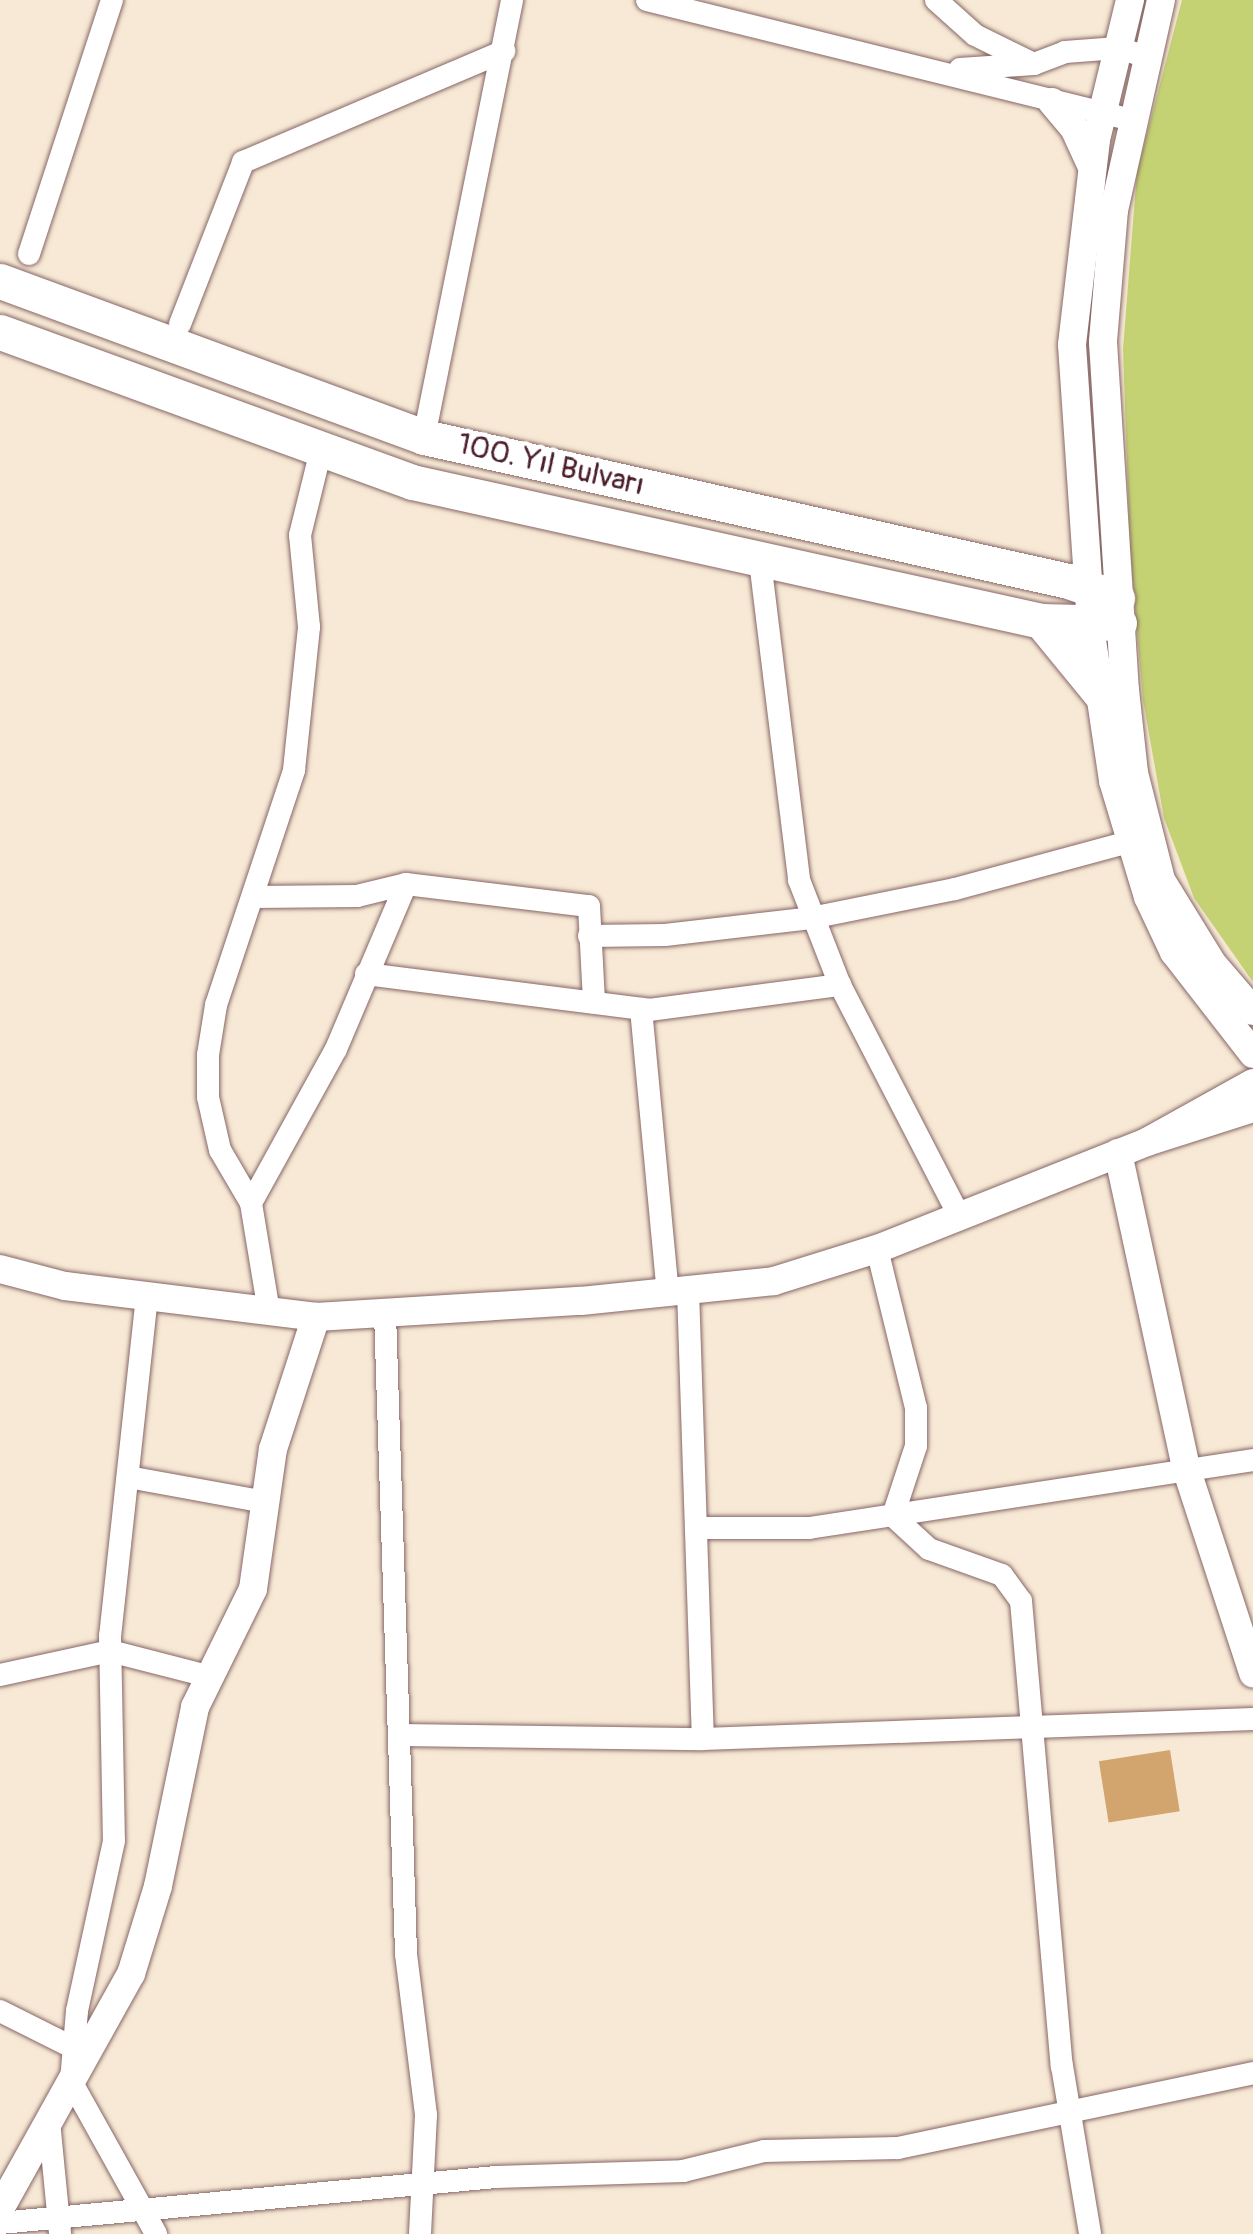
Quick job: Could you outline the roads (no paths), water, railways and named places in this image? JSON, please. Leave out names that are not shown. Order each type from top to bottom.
[{"type":"main road","name":"100. Yıl Bulvarı","points":[[0,281],[424,436],[1104,608]]},
{"type":"main road","name":"100. Yıl Bulvarı","points":[[0,332],[320,454],[412,482],[1040,620],[1104,608]]},
{"type":"main road","points":[[1040,620],[1100,692]]},
{"type":"street","points":[[29,254],[112,0]]},
{"type":"street","points":[[424,436],[512,0]]},
{"type":"street","points":[[647,0],[946,70],[1052,102],[1131,120]]},
{"type":"street","points":[[936,0],[974,35],[1034,64]]},
{"type":"street","points":[[1130,0],[1092,167],[1072,345],[1104,608],[1134,774],[1160,880],[1212,963],[1253,1010]]},
{"type":"street","points":[[1161,0],[1131,120],[1114,210],[1103,342],[1104,608],[1100,692],[1128,842],[1174,952],[1253,1054]]},
{"type":"street","points":[[946,70],[1034,64],[1065,52],[1118,48],[1146,57]]},
{"type":"street","points":[[180,324],[242,162],[504,51]]},
{"type":"street","points":[[1052,102],[1074,128],[1092,167]]},
{"type":"street","points":[[269,1312],[251,1203],[220,1150],[208,1098],[208,1055],[216,1005],[278,833],[302,716],[309,628],[300,536],[320,454]]},
{"type":"street","points":[[760,561],[799,880],[840,985],[959,1216]]},
{"type":"street","points":[[589,936],[665,935],[812,918],[955,889],[1128,842]]},
{"type":"street","points":[[255,897],[340,898],[406,884],[589,906],[594,1003]]},
{"type":"street","points":[[251,1203],[336,1048],[406,884]]},
{"type":"street","points":[[366,974],[640,1009],[840,985]]},
{"type":"street","points":[[640,1009],[678,1291],[698,1528],[703,1739]]},
{"type":"street","points":[[1147,1142],[1253,1083]]},
{"type":"street","points":[[0,1269],[147,1296],[316,1317],[774,1281],[876,1248],[1147,1142],[1253,1108]]},
{"type":"street","points":[[1118,1153],[1187,1471],[1253,1673]]},
{"type":"street","points":[[876,1248],[916,1408],[916,1446],[894,1516]]},
{"type":"street","points":[[147,1296],[110,1651],[114,1841],[72,2047],[71,2080],[156,2234]]},
{"type":"street","points":[[385,1314],[406,1954],[426,2116],[420,2234]]},
{"type":"street","points":[[0,2210],[142,1941],[183,1750],[211,1677],[253,1589],[284,1404],[316,1317]]},
{"type":"street","points":[[698,1528],[808,1528],[1253,1460]]},
{"type":"street","points":[[128,1477],[265,1502]]},
{"type":"street","points":[[894,1516],[929,1549],[983,1565],[1014,1586],[1021,1600],[1030,1728],[1070,2110],[1090,2234]]},
{"type":"street","points":[[0,1675],[110,1651],[211,1677]]},
{"type":"street","points":[[401,1736],[703,1739],[1253,1719]]},
{"type":"street","points":[[0,2011],[72,2047]]},
{"type":"street","points":[[0,2223],[59,2226],[142,2210],[420,2184],[683,2171],[764,2151],[898,2148],[1253,2073]]},
{"type":"street","points":[[49,2120],[59,2226]]}]
